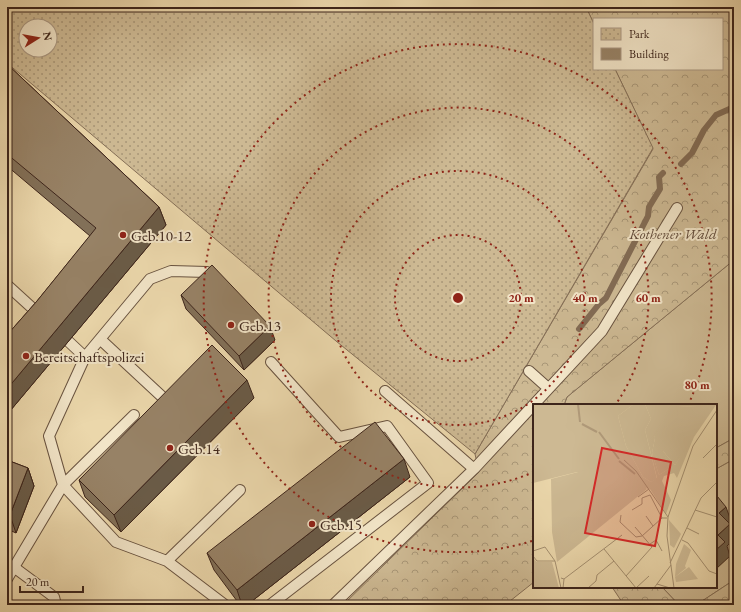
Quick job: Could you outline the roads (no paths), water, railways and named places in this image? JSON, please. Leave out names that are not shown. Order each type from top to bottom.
[{"type":"lane","points":[[533,404],[602,331],[677,208]]},
{"type":"lane","points":[[208,272],[171,271],[150,279],[85,357],[49,436],[63,485],[116,542],[167,561],[225,605]]},
{"type":"lane","points":[[7,285],[44,319]]},
{"type":"lane","points":[[100,339],[171,405]]},
{"type":"lane","points":[[68,340],[85,357]]},
{"type":"lane","points":[[270,605],[428,483],[387,426],[339,437],[271,362]]},
{"type":"lane","points":[[529,371],[548,388]]},
{"type":"lane","points":[[385,391],[474,469]]},
{"type":"lane","points":[[333,605],[474,469],[533,404]]},
{"type":"lane","points":[[7,579],[63,485],[134,416]]},
{"type":"lane","points":[[167,561],[240,490]]},
{"type":"lane","points":[[14,568],[54,598],[56,605]]},
{"type":"waterway","points":[[681,164],[692,153],[704,130],[716,115],[734,107]]},
{"type":"waterway","points":[[579,329],[599,304],[606,298],[648,216],[649,207],[660,189],[659,177],[663,173]]},
{"type":"place","name":"Geb.10-12","points":[[123,235]]},
{"type":"place","name":"Geb.13","points":[[231,325]]},
{"type":"place","name":"Bereitschaftspolizei","points":[[26,356]]},
{"type":"place","name":"Geb.14","points":[[170,448]]},
{"type":"place","name":"Geb.15","points":[[312,524]]},
{"type":"park label","name":"Kothener Wald","points":[[673,233]]}]
